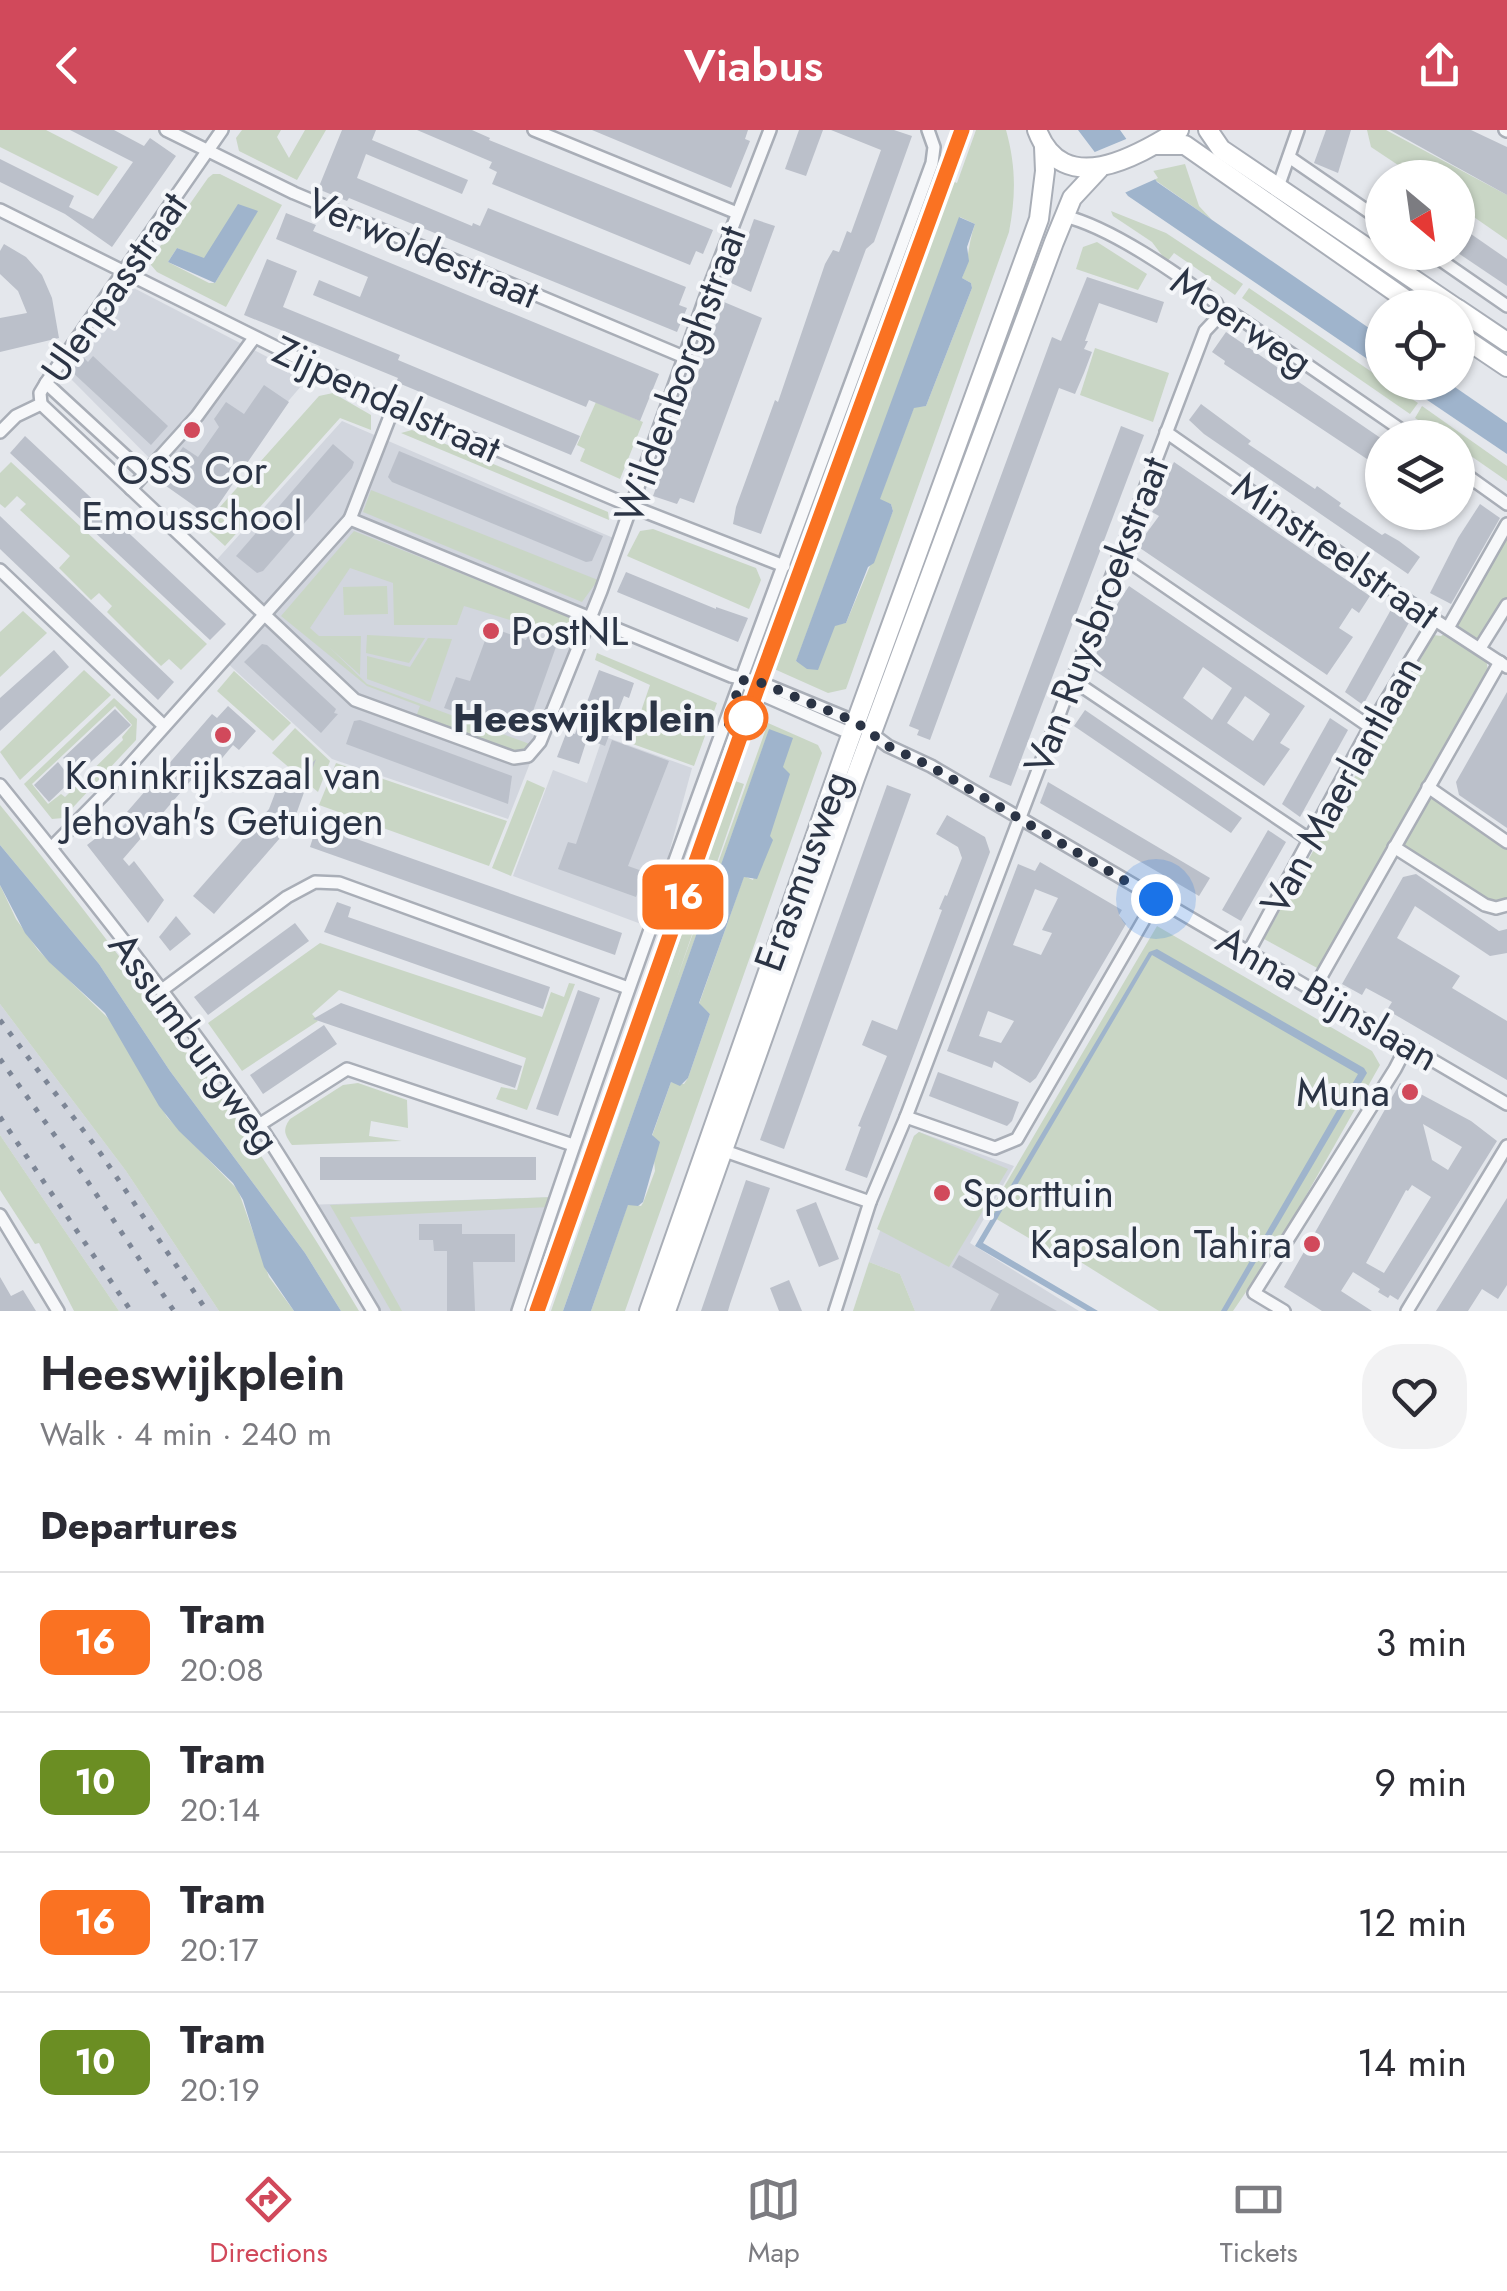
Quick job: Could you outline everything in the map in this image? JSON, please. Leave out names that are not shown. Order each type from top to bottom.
[{"type":"main road","points":[[1040,138],[1069,165],[1099,169],[1179,130]]},
{"type":"main road","points":[[1208,130],[1221,149],[1430,290]]},
{"type":"main road","name":"Erasmusweg","points":[[649,1311],[1038,219],[1044,171],[1040,138]]},
{"type":"main road","points":[[1148,147],[1185,145],[1392,290]]},
{"type":"main road","name":"Erasmusweg","points":[[666,1311],[871,735],[1064,216],[1082,184],[1099,169]]},
{"type":"main road","points":[[1475,320],[1507,342]]},
{"type":"main road","points":[[1475,345],[1507,367]]},
{"type":"street","name":"Verwoldestraat","points":[[166,130],[412,244],[684,357]]},
{"type":"street","name":"Ulenpasstraat","points":[[0,432],[16,416],[41,404],[40,393],[222,130]]},
{"type":"street","points":[[534,130],[737,214]]},
{"type":"street","name":"Wildenborghstraat","points":[[591,618],[770,130]]},
{"type":"street","points":[[1278,187],[1298,130]]},
{"type":"street","points":[[518,1311],[628,988],[932,163],[930,132]]},
{"type":"street","points":[[1289,157],[1365,209]]},
{"type":"street","name":"Zijpendalstraat","points":[[0,210],[394,406],[784,566]]},
{"type":"street","name":"Moerweg","points":[[1064,216],[1091,224],[1148,258],[1216,303],[1221,314],[1235,315],[1387,420]]},
{"type":"street","points":[[1454,270],[1507,306]]},
{"type":"street","name":"Van Ruysbroekstraat","points":[[835,1311],[870,1202],[906,1117],[1118,554],[1205,331],[1221,314]]},
{"type":"street","points":[[130,489],[198,416],[254,338]]},
{"type":"street","points":[[46,384],[145,474]]},
{"type":"street","points":[[41,404],[355,700],[514,758],[528,756],[540,742],[591,618],[350,519]]},
{"type":"street","points":[[52,847],[350,519],[394,406]]},
{"type":"street","name":"Minstreelstraat","points":[[1166,432],[1503,664]]},
{"type":"street","points":[[1475,481],[1507,504]]},
{"type":"street","name":"Van Maerlantlaan","points":[[1448,628],[1507,524]]},
{"type":"street","points":[[1118,554],[1370,727]]},
{"type":"street","points":[[0,570],[164,726]]},
{"type":"street","name":"Van Maerlantlaan","points":[[1480,648],[1507,605]]},
{"type":"street","name":"Anna Bijnslaan","points":[[591,618],[742,680],[759,682],[930,766],[1507,1104]]},
{"type":"street","name":"Van Maerlantlaan","points":[[1248,951],[1370,727],[1435,620]]},
{"type":"street","name":"Van Maerlantlaan","points":[[1314,989],[1428,787],[1503,664]]},
{"type":"street","points":[[1071,679],[1310,840]]},
{"type":"street","name":"Assumburgweg","points":[[0,786],[162,990],[258,1124],[373,1311]]},
{"type":"street","points":[[1428,787],[1507,842]]},
{"type":"street","points":[[1394,847],[1485,905],[1507,905]]},
{"type":"street","points":[[162,990],[271,907],[314,882],[338,884],[628,988]]},
{"type":"street","points":[[906,1117],[994,1148],[1017,1140],[1156,899]]},
{"type":"street","points":[[1284,1311],[1254,1292],[1408,1044]]},
{"type":"street","points":[[258,1124],[347,1068],[573,1145]]},
{"type":"street","points":[[1407,1311],[1507,1146]]},
{"type":"street","points":[[722,1150],[870,1202]]},
{"type":"street","points":[[0,1215],[58,1311]]},
{"type":"shaded area","name":"OSS Cor Emousschool","points":[[128,285],[308,378],[198,507],[64,372]]},
{"type":"shaded area","name":"Heeswijkplein","points":[[342,421],[618,540],[508,819],[332,759],[225,661],[265,617],[212,565]]},
{"type":"shaded area","points":[[603,736],[692,768],[649,927],[513,876],[553,770],[587,783]]},
{"type":"shaded area","points":[[0,1004],[126,1171],[219,1311],[119,1311],[0,1135]]},
{"type":"shaded area","points":[[919,1132],[1014,1166],[970,1243],[1079,1311],[915,1311],[900,1274],[869,1262],[914,1136]]},
{"type":"shaded area","points":[[554,1197],[511,1311],[380,1311],[303,1205]]},
{"type":"green space","points":[[0,130],[46,130],[118,167],[98,196],[0,147]]},
{"type":"green space","points":[[242,130],[281,130],[277,137],[289,158],[305,130],[326,130],[297,180],[239,151],[236,138]]},
{"type":"green space","points":[[976,130],[1006,130],[1014,181],[1009,232],[846,689],[828,693],[763,664],[941,176],[957,183]],"holes":[[[960,217],[975,224],[962,278],[972,288],[926,406],[914,407],[879,500],[891,504],[893,511],[846,623],[835,625],[796,662]]]},
{"type":"green space","points":[[1367,130],[1386,130],[1442,160],[1390,160],[1371,147]]},
{"type":"green space","points":[[1185,164],[1199,206],[1212,220],[1155,180],[1153,171]]},
{"type":"green space","points":[[220,174],[282,205],[226,307],[157,272],[151,265],[208,178]],"holes":[[[257,211],[215,283],[168,262],[177,248],[204,259]]]},
{"type":"green space","points":[[1475,178],[1507,195],[1507,240],[1475,218]]},
{"type":"green space","points":[[1111,211],[1166,233],[1243,284],[1235,295],[1174,253],[1167,262],[1152,242]]},
{"type":"green space","points":[[1097,242],[1147,274],[1138,290],[1076,269],[1083,247]]},
{"type":"green space","points":[[1249,288],[1365,367],[1365,383],[1242,298]]},
{"type":"green space","points":[[1095,348],[1169,373],[1153,422],[1080,395]]},
{"type":"green space","points":[[333,393],[371,415],[371,430],[340,418],[225,546],[203,526],[319,396]]},
{"type":"green space","points":[[1390,400],[1418,403],[1410,414]]},
{"type":"green space","points":[[596,402],[643,422],[620,479],[580,461],[585,449],[577,445]]},
{"type":"green space","points":[[1422,406],[1442,420],[1418,420],[1415,418]]},
{"type":"green space","points":[[412,430],[608,512],[609,520],[401,433]]},
{"type":"green space","points":[[1475,443],[1507,466],[1507,481],[1475,459]]},
{"type":"green space","points":[[11,462],[207,644],[181,670],[169,659],[161,666],[107,612],[112,606],[99,593],[91,600],[59,568],[70,556],[20,510],[26,504],[17,496],[5,508],[0,504],[0,473]]},
{"type":"green space","points":[[371,490],[598,580],[582,602],[363,512]]},
{"type":"green space","points":[[653,529],[756,568],[761,580],[749,609],[627,556],[640,531]]},
{"type":"green space","points":[[354,531],[571,617],[563,636],[464,606],[457,625],[394,625],[393,583],[350,568],[310,628],[319,636],[361,636],[360,675],[329,647],[367,684],[535,746],[527,759],[416,717],[420,706],[367,686],[281,616]]},
{"type":"green space","points":[[1507,532],[1507,605],[1484,645],[1488,671],[1420,790],[1507,846],[1507,902],[1486,902],[1391,839],[1319,969],[1264,939],[1434,635],[1441,636],[1455,625]]},
{"type":"green space","points":[[387,586],[388,614],[344,615],[343,587]]},
{"type":"green space","points":[[23,611],[47,633],[0,677],[0,632]]},
{"type":"green space","points":[[367,635],[425,638],[409,663],[366,653]]},
{"type":"green space","points":[[428,638],[452,639],[430,702],[367,679],[367,656],[410,667]]},
{"type":"green space","points":[[597,653],[717,703],[694,766],[630,743],[650,685],[595,660]]},
{"type":"green space","points":[[84,670],[111,695],[20,780],[0,752]]},
{"type":"green space","points":[[234,671],[291,723],[273,741],[217,691]]},
{"type":"green space","points":[[114,698],[137,719],[136,740],[63,818],[52,819],[24,784]],"holes":[[[115,706],[132,725],[123,740],[65,797],[61,794],[48,804],[32,784]]]},
{"type":"green space","points":[[768,723],[818,745],[822,753],[625,1311],[591,1311],[628,1204],[641,1206],[655,1171],[652,1136],[671,1082],[684,1084],[688,1078],[710,1014],[699,1004],[744,876],[753,880],[789,774],[782,768],[769,730],[563,1311],[551,1311],[735,781],[744,784],[676,981]]},
{"type":"green space","points":[[295,728],[330,761],[318,792],[272,753]]},
{"type":"green space","points":[[336,763],[507,821],[489,866],[319,805]]},
{"type":"green space","points":[[527,780],[545,788],[511,876],[492,868]]},
{"type":"green space","points":[[0,805],[189,1051],[277,1179],[359,1311],[341,1311],[305,1253],[170,1071],[99,964],[0,845]]},
{"type":"green space","points":[[0,885],[16,919],[38,950],[111,1021],[167,1117],[238,1190],[269,1277],[294,1311],[219,1311],[126,1171],[0,1004]]},
{"type":"green space","points":[[1157,926],[1372,1051],[1380,1065],[1278,1245],[1233,1311],[1159,1311],[1063,1251],[1059,1256],[988,1214]]},
{"type":"green space","points":[[320,943],[542,1017],[551,992],[564,997],[569,983],[575,984],[527,1110],[496,1099],[501,1087],[517,1090],[526,1058],[339,990],[312,1014],[318,1021],[242,1071],[208,1023]]},
{"type":"green space","points":[[358,1083],[407,1100],[408,1128],[371,1121],[369,1136],[402,1141],[292,1145],[285,1132],[290,1119],[343,1085]]},
{"type":"green space","name":"Sporttuin","points":[[919,1132],[1008,1169],[949,1267],[877,1229]]},
{"type":"green space","points":[[0,1135],[119,1311],[74,1311],[39,1243],[35,1244],[0,1190]]},
{"type":"green space","points":[[554,1197],[550,1207],[350,1217],[402,1311],[391,1311],[330,1205]]},
{"type":"green space","points":[[869,1262],[900,1274],[915,1311],[853,1311]]},
{"type":"water","points":[[1078,130],[1120,130],[1157,182],[1365,325],[1365,357],[1128,196]]},
{"type":"water","points":[[238,204],[258,211],[215,283],[168,262],[177,248],[204,258]]},
{"type":"water","points":[[959,217],[975,224],[962,278],[972,288],[926,406],[914,408],[880,499],[891,504],[893,511],[874,563],[868,567],[846,623],[835,626],[818,670],[807,669],[796,661]]},
{"type":"water","points":[[1427,400],[1474,400],[1507,423],[1507,454],[1475,432],[1475,420],[1457,420]]},
{"type":"water","points":[[769,729],[793,738],[783,767],[790,774],[770,836],[773,840],[757,879],[744,877],[699,1003],[710,1014],[688,1078],[680,1086],[671,1082],[652,1135],[660,1142],[643,1202],[628,1205],[591,1311],[563,1311]]},
{"type":"water","points":[[0,845],[99,964],[170,1071],[305,1253],[341,1311],[294,1311],[264,1267],[243,1200],[233,1183],[159,1106],[105,1013],[49,962],[25,933],[0,885]]},
{"type":"water","points":[[1157,949],[1367,1073],[1227,1311],[1221,1311],[1358,1074],[1152,955],[983,1243],[1098,1311],[1087,1311],[975,1246],[1149,952]]},
{"type":"pier","points":[[1131,137],[1158,178],[1122,194],[1090,154]]},
{"type":"building","points":[[70,130],[114,130],[144,146],[150,138],[176,156],[112,247],[65,214],[0,182],[0,159],[74,196],[69,207],[93,219],[133,162]]},
{"type":"building","points":[[342,130],[376,130],[372,140],[468,180],[462,194],[366,154],[357,178],[472,226],[480,226],[488,208],[686,287],[679,305],[687,308],[677,332],[349,198],[347,201],[318,189]]},
{"type":"building","points":[[417,130],[472,130],[713,230],[703,254],[696,251],[690,265],[492,184],[497,172],[489,168],[492,162]]},
{"type":"building","points":[[592,130],[748,130],[745,139],[750,141],[731,188]]},
{"type":"building","points":[[799,130],[823,130],[806,176],[785,169]]},
{"type":"building","points":[[831,130],[894,130],[912,136],[761,534],[733,524],[736,507],[775,400],[778,402],[825,264],[833,250],[839,252],[847,231],[851,233],[881,150]]},
{"type":"building","points":[[1326,130],[1351,130],[1338,173],[1314,163]]},
{"type":"building","points":[[1390,130],[1471,130],[1507,147],[1507,195],[1475,177],[1475,160],[1444,160]]},
{"type":"building","points":[[286,213],[316,225],[313,231],[659,374],[640,421],[589,400],[586,407],[313,295],[319,280],[360,297],[368,277],[276,239]]},
{"type":"building","points":[[754,219],[775,226],[751,292],[731,283]]},
{"type":"building","points":[[1475,237],[1507,259],[1507,286],[1475,264]]},
{"type":"building","points":[[4,244],[26,257],[42,275],[52,298],[59,338],[0,352],[0,318],[27,313],[18,291],[0,274],[0,251]]},
{"type":"building","points":[[267,259],[297,271],[283,307],[580,436],[571,455],[244,315]]},
{"type":"building","points":[[1087,277],[1164,302],[1157,323],[1099,303],[1085,341],[1084,349],[1092,352],[1084,373],[1075,394],[1059,388],[930,740],[917,735],[919,730],[909,726],[1052,337],[1061,341]]},
{"type":"building","points":[[724,302],[762,318],[694,503],[680,498],[677,504],[653,496]]},
{"type":"building","points":[[1226,332],[1365,427],[1365,458],[1224,364],[1212,352]]},
{"type":"building","points":[[93,356],[168,426],[151,445],[71,371],[84,358],[88,362]]},
{"type":"building","points":[[264,385],[289,402],[210,517],[159,481],[183,447],[198,457],[219,427],[214,419],[226,402],[244,414]]},
{"type":"building","points":[[1201,404],[1251,441],[1248,444],[1341,503],[1339,506],[1365,524],[1365,530],[1385,533],[1420,557],[1408,574],[1189,420]]},
{"type":"building","points":[[1121,426],[1144,435],[1011,786],[989,777]]},
{"type":"building","points":[[25,436],[226,624],[210,640],[10,453]]},
{"type":"building","points":[[333,444],[354,462],[352,468],[263,571],[257,573],[236,556]]},
{"type":"building","points":[[399,451],[603,536],[592,561],[586,562],[392,482],[388,477]]},
{"type":"building","points":[[1174,462],[1370,596],[1359,613],[1352,608],[1339,628],[1353,637],[1327,675],[1137,546],[1159,516],[1152,512],[1157,504],[1154,502]]},
{"type":"building","points":[[1480,504],[1500,518],[1451,604],[1430,593],[1463,530],[1475,530],[1475,512]]},
{"type":"building","points":[[0,516],[174,682],[158,700],[0,549]]},
{"type":"building","points":[[626,572],[748,618],[738,642],[617,592]]},
{"type":"building","points":[[1129,586],[1305,706],[1280,743],[1290,749],[1264,786],[1091,668],[1112,612]],"holes":[[[1203,667],[1232,688],[1212,720],[1183,698]],[[1245,696],[1270,714],[1253,741],[1227,723]]]},
{"type":"building","points":[[1393,606],[1411,619],[1363,705],[1345,692]]},
{"type":"building","points":[[490,627],[526,640],[529,634],[557,644],[527,728],[521,734],[444,708],[456,677],[470,681]]},
{"type":"building","points":[[262,644],[336,709],[334,713],[338,714],[321,733],[244,662]]},
{"type":"building","points":[[54,650],[69,667],[0,731],[0,698]]},
{"type":"building","points":[[599,670],[634,683],[629,698],[624,696],[605,746],[587,739],[579,764],[557,757],[567,731],[575,734]]},
{"type":"building","points":[[1507,692],[1507,828],[1459,795],[1456,782]]},
{"type":"building","points":[[228,706],[256,731],[239,750],[233,745],[213,769],[206,763],[123,859],[129,866],[134,861],[164,900],[148,923],[87,845],[109,828],[114,836],[132,816],[127,812],[212,714],[217,718]]},
{"type":"building","points":[[115,709],[131,725],[80,772],[63,758]]},
{"type":"building","points":[[1085,710],[1242,818],[1231,833],[1074,726]]},
{"type":"building","points":[[1330,718],[1348,730],[1300,817],[1282,804]]},
{"type":"building","points":[[354,721],[512,776],[508,804],[346,744]]},
{"type":"building","points":[[612,740],[669,761],[628,866],[645,872],[636,897],[558,869],[568,842],[576,844]]},
{"type":"building","points":[[316,759],[293,823],[214,914],[193,896],[269,809],[282,775],[295,780]]},
{"type":"building","points":[[58,762],[72,780],[49,802],[34,785]]},
{"type":"building","points":[[1048,782],[1210,878],[1199,896],[1040,803]]},
{"type":"building","points":[[887,785],[911,794],[784,1149],[760,1140]]},
{"type":"building","points":[[947,815],[985,837],[990,852],[867,1178],[845,1170],[861,1127],[858,1126],[887,1056],[862,1045],[872,1020],[897,1030],[942,910],[939,909],[962,858],[958,847],[936,834]]},
{"type":"building","points":[[317,825],[622,933],[615,955],[310,847]]},
{"type":"building","points":[[1268,830],[1286,842],[1241,921],[1222,910]]},
{"type":"building","points":[[1040,862],[1122,910],[1119,915],[1126,924],[1030,1083],[994,1061],[992,1068],[947,1051],[1018,864],[1035,871]],"holes":[[[1035,889],[1058,898],[1042,930],[1052,933],[1041,955],[1013,945]],[[988,1011],[1014,1021],[1001,1043],[979,1036]]]},
{"type":"building","points":[[1416,874],[1499,931],[1507,929],[1507,953],[1490,956],[1415,906],[1397,938],[1460,976],[1452,988],[1507,1021],[1507,1080],[1387,1010],[1392,1002],[1366,988],[1362,995],[1342,984],[1403,877]]},
{"type":"building","points":[[337,902],[351,907],[348,917],[550,987],[543,1009],[324,932]]},
{"type":"building","points":[[176,916],[191,934],[170,951],[159,937]]},
{"type":"building","points":[[295,923],[309,941],[208,1015],[194,997]]},
{"type":"building","points":[[578,990],[600,998],[558,1116],[536,1109]]},
{"type":"building","points":[[341,1003],[522,1066],[515,1088],[313,1019]]},
{"type":"building","points":[[324,1025],[337,1044],[263,1094],[250,1075]]},
{"type":"building","points":[[938,1072],[1019,1102],[1012,1121],[1007,1126],[929,1096]]},
{"type":"building","points":[[1400,1083],[1471,1121],[1497,1141],[1398,1300],[1378,1292],[1380,1289],[1353,1272],[1341,1291],[1372,1311],[1322,1311],[1284,1287]],"holes":[[[1423,1124],[1462,1147],[1448,1170],[1432,1160]],[[1412,1185],[1431,1197],[1384,1273],[1366,1263]]]},
{"type":"building","points":[[320,1157],[536,1157],[536,1180],[320,1180]]},
{"type":"building","points":[[746,1180],[770,1188],[728,1311],[701,1311]]},
{"type":"building","points":[[1507,1198],[1507,1285],[1498,1299],[1482,1289],[1468,1311],[1436,1311]]},
{"type":"building","points":[[816,1202],[839,1259],[819,1267],[796,1210]]},
{"type":"building","points":[[419,1224],[462,1224],[462,1234],[515,1234],[515,1262],[473,1262],[475,1311],[447,1311],[447,1251],[434,1251],[433,1240],[419,1240]]},
{"type":"building","points":[[959,1255],[1057,1311],[990,1311],[999,1294],[952,1267]]},
{"type":"building","points":[[0,1277],[11,1296],[23,1290],[36,1311],[0,1311]]},
{"type":"building","points":[[789,1280],[802,1311],[779,1311],[770,1288]]},
{"type":"tram line","points":[[537,1311],[752,700],[962,130]]},
{"type":"tram line","name":"16","points":[[537,1311],[756,692],[962,130]]},
{"type":"railway","points":[[0,1020],[101,1154],[207,1311]]},
{"type":"railway","points":[[0,1059],[174,1311]]},
{"type":"railway","points":[[0,1117],[131,1311]]},
{"type":"place","name":"OSS Cor Emousschool","points":[[192,430]]},
{"type":"place","name":"PostNL","points":[[491,631]]},
{"type":"place","name":"Heeswijkplein","points":[[746,718]]},
{"type":"place","name":"Koninkrijkszaal van Jehovah's Getuigen","points":[[223,735]]},
{"type":"place","name":"Muna","points":[[1410,1092]]},
{"type":"place","name":"Sporttuin","points":[[942,1193]]},
{"type":"place","name":"Kapsalon Tahira","points":[[1312,1244]]},
{"type":"route","points":[[746,718],[725,725],[742,680],[759,682],[856,722],[888,746],[930,766],[1156,899]]}]
